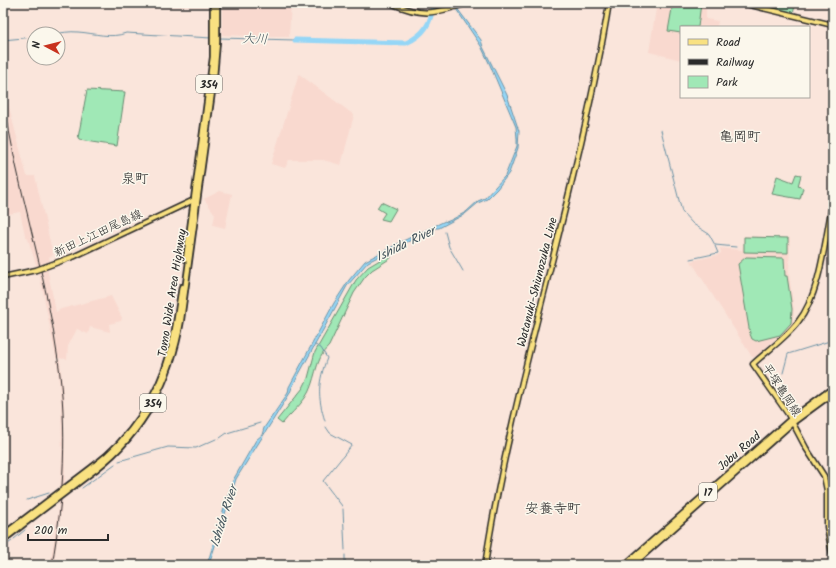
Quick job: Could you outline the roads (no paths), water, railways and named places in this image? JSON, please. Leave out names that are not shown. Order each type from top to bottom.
[{"type":"highway","name":"Tomo Wide Area Highway","points":[[213,3],[216,34]]},
{"type":"highway","name":"Tomo Wide Area Highway","points":[[3,535],[116,452],[134,432],[158,395],[174,352],[183,302],[216,34],[217,3]]},
{"type":"highway","name":"Tomo Wide Area Highway","points":[[95,468],[122,440],[152,399],[168,360],[177,320],[195,199]]},
{"type":"highway","points":[[177,320],[183,302]]},
{"type":"highway","name":"Jobu Road","points":[[625,565],[792,421],[833,388]]},
{"type":"highway","name":"Jobu Road","points":[[632,565],[792,421],[833,393]]},
{"type":"highway","name":"Tomo Wide Area Highway","points":[[3,540],[20,524]]},
{"type":"main road","points":[[390,3],[417,13],[427,13],[469,3]]},
{"type":"main road","name":"Watanuki-Shiunozuka Line","points":[[485,565],[497,490],[568,199],[599,62],[609,3]]},
{"type":"main road","points":[[742,3],[833,25]]},
{"type":"main road","name":"新田上江田尾島線","points":[[3,277],[36,270],[75,256],[195,199]]},
{"type":"main road","name":"平塚亀岡線","points":[[833,201],[814,292],[808,308],[793,328],[753,364],[792,421],[826,481],[827,524],[833,559]]},
{"type":"water","name":"Ishida River","points":[[452,3],[481,40],[507,95],[519,131],[518,148],[509,173],[487,199],[478,203],[465,214],[439,228],[435,228],[368,262],[347,286],[290,393],[236,479],[209,565],[207,565],[232,482],[256,440],[262,435],[264,428],[288,393],[289,387],[334,303],[349,280],[365,261],[405,240],[466,212],[478,201],[485,198],[505,176],[517,146],[516,127],[481,46]]},
{"type":"waterway","name":"大川","points":[[295,40],[406,43],[418,36],[426,28],[431,17],[433,3]]},
{"type":"waterway","name":"大川","points":[[66,32],[114,36],[126,33],[211,38]]},
{"type":"waterway","name":"大川","points":[[3,40],[26,38]]},
{"type":"waterway","name":"大川","points":[[219,38],[295,40]]},
{"type":"waterway","points":[[661,130],[682,212],[693,224],[709,234],[715,245],[736,247]]},
{"type":"waterway","points":[[445,232],[449,247],[463,271]]},
{"type":"waterway","points":[[690,259],[718,253],[715,246]]},
{"type":"waterway","points":[[783,373],[788,354],[833,340]]},
{"type":"waterway","points":[[315,345],[321,348],[327,358],[320,382],[322,412],[325,421]]},
{"type":"waterway","points":[[220,438],[227,433],[260,423]]},
{"type":"waterway","points":[[326,427],[330,433],[352,445],[323,481],[342,506]]},
{"type":"waterway","points":[[119,461],[168,447],[196,448],[216,439]]},
{"type":"waterway","points":[[82,488],[115,464]]},
{"type":"waterway","points":[[27,500],[49,493]]},
{"type":"waterway","points":[[343,509],[345,550]]},
{"type":"waterway","points":[[14,539],[25,530]]},
{"type":"waterway","points":[[3,547],[12,541]]},
{"type":"waterway","points":[[345,555],[345,565]]},
{"type":"railway","points":[[4,99],[9,132],[53,327],[61,386],[64,437],[62,488],[52,565]]},
{"type":"district","name":"亀岡町","points":[[740,136]]},
{"type":"district","name":"泉町","points":[[135,178]]},
{"type":"district","name":"安養寺町","points":[[553,508]]}]
